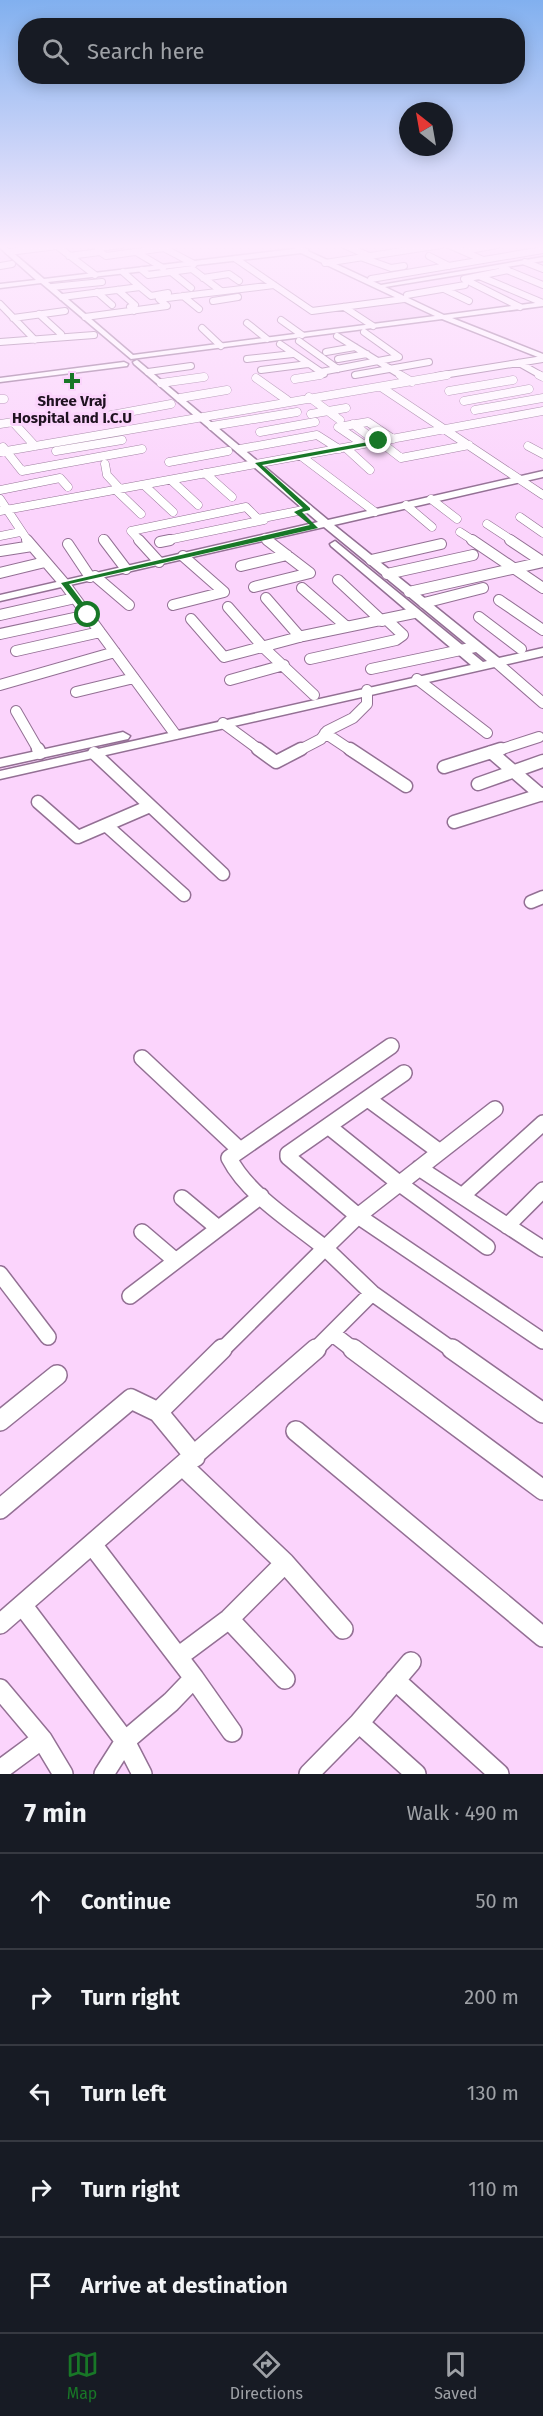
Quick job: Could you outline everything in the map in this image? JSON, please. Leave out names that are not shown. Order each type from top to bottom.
[{"type":"street","points":[[23,328],[35,340]]},
{"type":"street","points":[[54,328],[61,334]]},
{"type":"street","points":[[86,328],[176,401],[240,448],[303,510]]},
{"type":"street","points":[[96,328],[129,361],[161,383],[187,418],[321,525],[414,613],[459,650],[484,661],[543,703]]},
{"type":"street","points":[[202,328],[221,346]]},
{"type":"street","points":[[253,328],[267,339]]},
{"type":"street","points":[[290,328],[338,369]]},
{"type":"street","points":[[0,375],[280,344],[301,338],[362,328]]},
{"type":"street","points":[[0,380],[267,339],[337,336],[388,328]]},
{"type":"street","points":[[476,328],[543,356]]},
{"type":"street","points":[[280,344],[321,372],[399,357],[364,332]]},
{"type":"street","points":[[0,342],[94,334]]},
{"type":"street","points":[[337,336],[412,382]]},
{"type":"street","points":[[326,352],[355,347]]},
{"type":"street","points":[[247,359],[293,354]]},
{"type":"street","points":[[338,359],[367,354]]},
{"type":"street","points":[[3,451],[309,396],[381,387],[492,368],[543,356]]},
{"type":"street","points":[[355,375],[429,362]]},
{"type":"street","points":[[519,363],[543,377]]},
{"type":"street","points":[[261,370],[308,364]]},
{"type":"street","points":[[148,372],[191,366]]},
{"type":"street","points":[[492,368],[543,398]]},
{"type":"street","points":[[295,379],[324,374],[321,372]]},
{"type":"street","points":[[161,383],[204,377]]},
{"type":"street","points":[[305,377],[313,383]]},
{"type":"street","points":[[256,378],[287,400]]},
{"type":"street","points":[[449,391],[513,380]]},
{"type":"street","points":[[381,387],[543,495]]},
{"type":"street","points":[[320,388],[328,394]]},
{"type":"street","points":[[464,401],[529,389]]},
{"type":"street","points":[[101,417],[227,390]]},
{"type":"street","points":[[309,396],[340,420]]},
{"type":"street","points":[[475,410],[543,398]]},
{"type":"street","points":[[151,408],[165,422]]},
{"type":"street","points":[[260,432],[313,418],[328,411],[346,408]]},
{"type":"street","points":[[132,411],[147,424]]},
{"type":"street","points":[[212,426],[297,412]]},
{"type":"street","points":[[3,511],[541,413]]},
{"type":"street","points":[[260,418],[275,429]]},
{"type":"street","points":[[0,424],[13,422],[36,446]]},
{"type":"street","points":[[363,444],[338,427],[368,422],[393,439]]},
{"type":"street","points":[[353,424],[401,458],[469,445]]},
{"type":"street","points":[[240,448],[317,435],[343,448],[370,470]]},
{"type":"street","points":[[83,436],[105,460],[107,475],[141,514]]},
{"type":"street","points":[[56,451],[122,440]]},
{"type":"street","points":[[0,444],[3,451],[22,471],[105,460],[142,449]]},
{"type":"street","points":[[528,446],[543,454]]},
{"type":"street","points":[[169,462],[228,451]]},
{"type":"street","points":[[301,456],[375,512]]},
{"type":"street","points":[[205,473],[232,497]]},
{"type":"street","points":[[0,598],[543,474]]},
{"type":"street","points":[[0,490],[60,478],[68,487]]},
{"type":"street","points":[[171,480],[198,505]]},
{"type":"street","points":[[144,484],[173,512]]},
{"type":"street","points":[[0,498],[3,511],[64,583],[172,730]]},
{"type":"street","points":[[431,500],[457,519]]},
{"type":"street","points":[[406,505],[432,527]]},
{"type":"street","points":[[159,562],[130,531],[246,507],[258,519],[265,519]]},
{"type":"street","points":[[160,542],[303,510]]},
{"type":"street","points":[[520,517],[543,533]]},
{"type":"street","points":[[487,524],[543,562]]},
{"type":"street","points":[[321,525],[371,560],[424,603],[475,647],[484,661]]},
{"type":"street","points":[[0,536],[20,531]]},
{"type":"street","points":[[460,531],[543,588]]},
{"type":"street","points":[[254,587],[310,573],[265,537]]},
{"type":"street","points":[[103,539],[126,569]]},
{"type":"street","points":[[68,544],[92,577],[129,605]]},
{"type":"street","points":[[371,560],[441,544]]},
{"type":"street","points":[[0,551],[32,546]]},
{"type":"street","points":[[241,566],[287,555]]},
{"type":"street","points":[[387,574],[473,555]]},
{"type":"street","points":[[172,605],[224,592],[183,556]]},
{"type":"street","points":[[0,573],[45,562]]},
{"type":"street","points":[[409,592],[543,562]]},
{"type":"street","points":[[310,659],[396,640],[403,635],[338,580]]},
{"type":"street","points":[[302,588],[347,627]]},
{"type":"street","points":[[424,603],[483,588]]},
{"type":"street","points":[[0,615],[75,598]]},
{"type":"street","points":[[266,598],[300,637]]},
{"type":"street","points":[[499,600],[543,630]]},
{"type":"street","points":[[228,607],[263,647],[314,695]]},
{"type":"street","points":[[191,619],[224,657],[300,637],[414,613]]},
{"type":"street","points":[[0,634],[88,615]]},
{"type":"street","points":[[479,617],[522,649]]},
{"type":"street","points":[[16,651],[100,632]]},
{"type":"street","points":[[0,763],[40,753],[223,723],[417,679],[543,644]]},
{"type":"street","points":[[370,669],[475,647]]},
{"type":"street","points":[[0,685],[115,652]]},
{"type":"street","points":[[0,775],[94,753],[172,730],[314,695],[484,661],[543,652]]},
{"type":"street","points":[[230,680],[284,665]]},
{"type":"street","points":[[76,692],[134,678]]},
{"type":"street","points":[[417,679],[487,733]]},
{"type":"street","points":[[223,723],[276,762],[321,739],[325,733],[353,717],[367,704],[367,690]]},
{"type":"street","points":[[16,711],[40,753]]},
{"type":"street","points":[[325,733],[406,786]]},
{"type":"street","points":[[444,767],[539,737]]},
{"type":"street","points":[[490,752],[542,795]]},
{"type":"street","points":[[94,753],[223,874]]},
{"type":"street","points":[[478,784],[543,761]]},
{"type":"street","points":[[454,822],[542,795]]},
{"type":"street","points":[[38,802],[75,836],[82,836],[107,826],[150,806]]},
{"type":"street","points":[[107,826],[184,895]]},
{"type":"street","points":[[531,902],[543,897]]},
{"type":"street","points":[[391,1046],[232,1155],[230,1162],[261,1196],[325,1248],[372,1293],[543,1413]]},
{"type":"street","points":[[142,1058],[240,1150]]},
{"type":"street","points":[[404,1073],[288,1154],[288,1157],[358,1216],[543,1341]]},
{"type":"street","points":[[368,1100],[440,1152]]},
{"type":"street","points":[[158,1412],[358,1216],[495,1109]]},
{"type":"street","points":[[462,1196],[543,1123]]},
{"type":"street","points":[[328,1126],[399,1184],[487,1247]]},
{"type":"street","points":[[419,1168],[543,1249]]},
{"type":"street","points":[[507,1226],[543,1191]]},
{"type":"street","points":[[130,1296],[261,1196]]},
{"type":"street","points":[[182,1198],[218,1228]]},
{"type":"street","points":[[142,1232],[176,1261]]},
{"type":"street","points":[[0,1275],[48,1337]]},
{"type":"street","points":[[0,1624],[94,1547],[190,1462],[333,1334],[372,1293]]},
{"type":"street","points":[[333,1334],[543,1490]]},
{"type":"street","points":[[0,1421],[57,1375]]},
{"type":"street","points":[[0,1509],[131,1399],[158,1412],[190,1462],[285,1563],[343,1629]]},
{"type":"street","points":[[296,1431],[543,1637]]},
{"type":"street","points":[[94,1547],[194,1678],[232,1732]]},
{"type":"street","points":[[178,1657],[229,1619],[285,1563]]},
{"type":"street","points":[[23,1606],[125,1741],[142,1774]]},
{"type":"street","points":[[229,1619],[285,1679]]},
{"type":"street","points":[[309,1774],[359,1723],[411,1662]]},
{"type":"street","points":[[104,1774],[125,1741],[171,1702],[194,1678]]},
{"type":"street","points":[[395,1680],[499,1774]]},
{"type":"street","points":[[0,1689],[42,1739],[63,1774]]},
{"type":"street","points":[[359,1723],[416,1774]]},
{"type":"street","points":[[0,1770],[42,1739]]},
{"type":"place","name":"Shree Vraj Hospital and I.C.U","points":[[72,381]]},
{"type":"route","points":[[88,615],[64,583],[315,526],[297,512],[308,509],[257,464],[379,441]]}]
